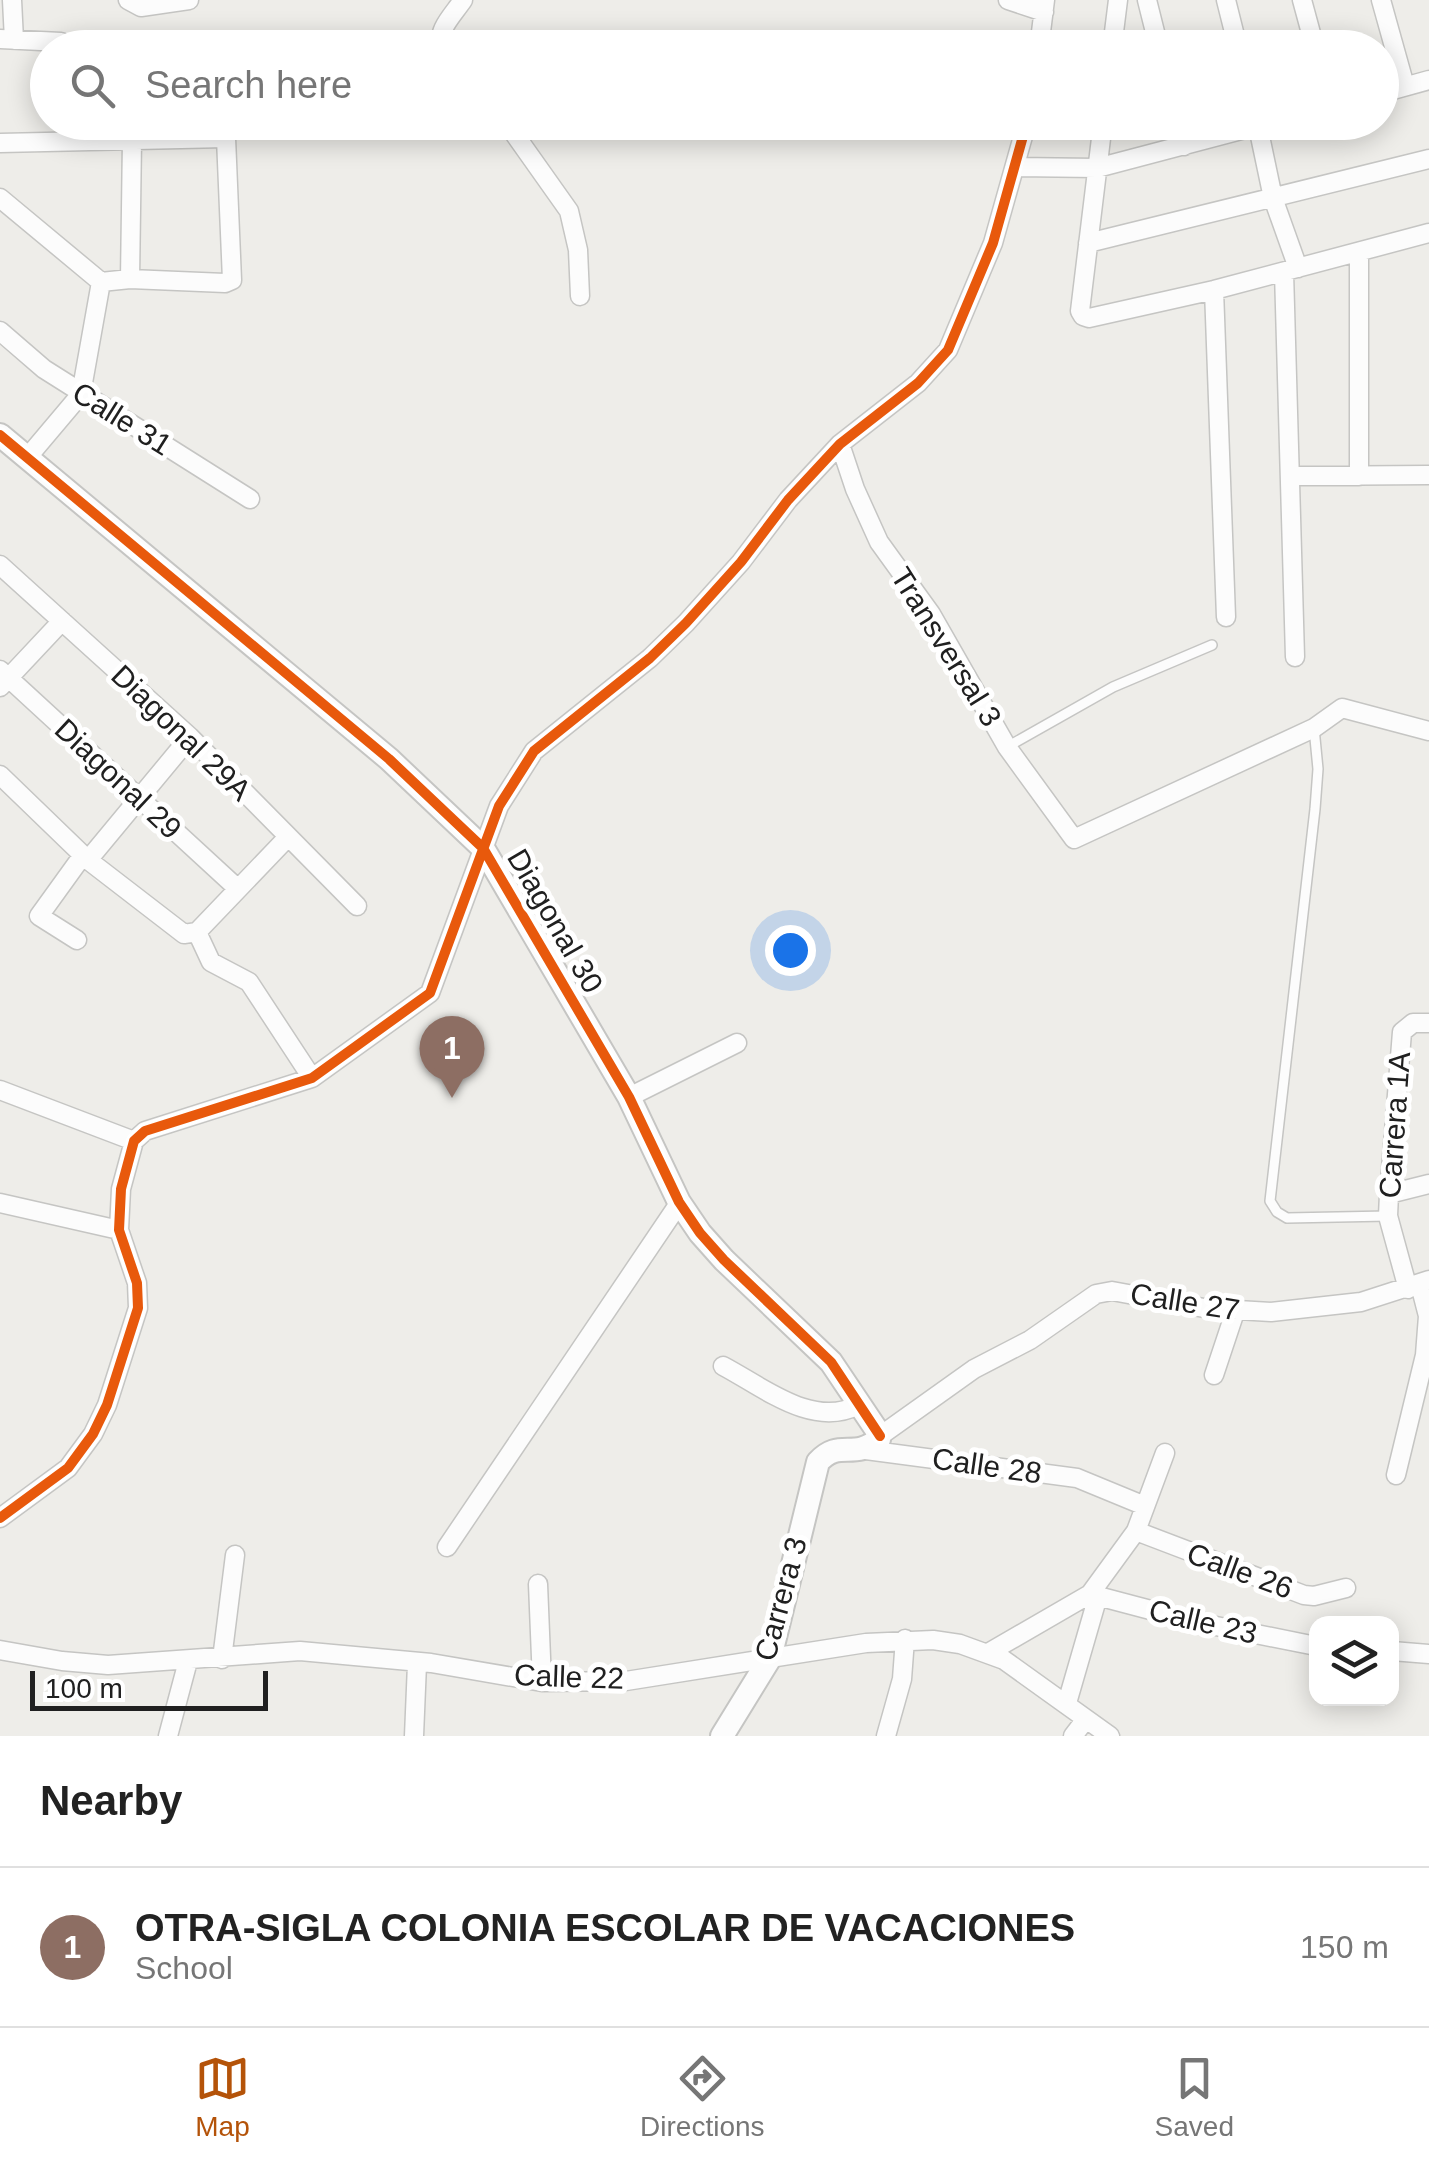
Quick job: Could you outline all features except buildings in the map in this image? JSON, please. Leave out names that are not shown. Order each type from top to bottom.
[{"type":"street","points":[[7,39],[12,0]]},
{"type":"street","points":[[128,0],[141,7],[189,0]]},
{"type":"street","points":[[442,30],[463,0]]},
{"type":"street","points":[[1008,0],[1044,6]]},
{"type":"street","points":[[1114,30],[1118,0]]},
{"type":"street","points":[[1146,0],[1154,30]]},
{"type":"street","points":[[1226,0],[1234,30]]},
{"type":"street","points":[[1302,0],[1310,30]]},
{"type":"street","points":[[1381,0],[1389,30]]},
{"type":"street","points":[[1399,64],[1405,86]]},
{"type":"street","points":[[1399,88],[1429,80]]},
{"type":"street","points":[[0,143],[132,140],[130,279]]},
{"type":"street","points":[[0,198],[101,282],[130,279],[225,284],[232,280],[226,140]]},
{"type":"street","points":[[519,140],[570,212],[578,250],[580,296]]},
{"type":"street","points":[[0,1518],[68,1468],[93,1434],[107,1405],[138,1308],[137,1283],[119,1230],[121,1190],[134,1141],[146,1132],[312,1078],[430,993],[498,806],[534,751],[650,658],[741,562],[788,500],[840,444],[918,383],[948,350],[992,242],[1022,140]]},
{"type":"street","points":[[1101,140],[1080,312],[1089,318],[1214,290],[1429,233]]},
{"type":"street","points":[[1182,140],[1184,146]]},
{"type":"street","points":[[1015,167],[1097,168],[1205,140]]},
{"type":"street","points":[[1265,140],[1291,270],[1295,657]]},
{"type":"street","points":[[1088,244],[1429,159]]},
{"type":"street","points":[[1359,252],[1359,476]]},
{"type":"street","points":[[27,458],[80,394],[101,282]]},
{"type":"street","points":[[1214,290],[1226,617]]},
{"type":"street","name":"Calle 31","points":[[0,331],[80,394],[250,499]]},
{"type":"street","name":"Diagonal 30","points":[[0,435],[389,760],[483,848],[629,1098],[680,1202],[724,1260],[830,1362],[858,1405],[873,1443]]},
{"type":"street","name":"Transversal 3","points":[[840,444],[879,542],[932,614],[1007,746],[1074,838],[1314,728]]},
{"type":"street","points":[[1291,476],[1429,475]]},
{"type":"street","name":"Diagonal 29A","points":[[0,565],[190,737],[357,906]]},
{"type":"street","points":[[3,679],[62,621]]},
{"type":"street","name":"Diagonal 29","points":[[3,679],[236,888]]},
{"type":"street","points":[[1314,728],[1342,708],[1429,731]]},
{"type":"street","points":[[77,940],[40,918],[190,737]]},
{"type":"street","points":[[0,776],[86,858],[190,933],[211,962],[248,982],[312,1078]]},
{"type":"street","points":[[190,933],[287,838]]},
{"type":"street","name":"Carrera 1A","points":[[1396,1476],[1425,1355],[1428,1316],[1419,1285],[1388,1216],[1402,1032],[1421,1023]]},
{"type":"street","points":[[629,1098],[736,1043]]},
{"type":"street","points":[[0,1090],[134,1141]]},
{"type":"street","points":[[1389,1194],[1429,1184]]},
{"type":"street","points":[[447,1547],[680,1202]]},
{"type":"street","points":[[0,1203],[119,1230]]},
{"type":"street","name":"Calle 27","points":[[873,1443],[974,1369],[1030,1340],[1096,1294],[1112,1290],[1235,1312],[1313,1309],[1361,1302],[1419,1285]]},
{"type":"street","points":[[1214,1375],[1235,1312]]},
{"type":"street","points":[[723,1366],[806,1410],[826,1414],[845,1412],[858,1405]]},
{"type":"street","name":"Calle 28","points":[[824,1455],[873,1443],[1077,1478],[1145,1506]]},
{"type":"street","points":[[1066,1703],[1094,1595],[1136,1531],[1165,1453]]},
{"type":"street","name":"Carrera 3","points":[[722,1736],[770,1658],[814,1471],[824,1455]]},
{"type":"street","name":"Calle 26","points":[[1136,1531],[1304,1595],[1346,1588]]},
{"type":"street","points":[[222,1658],[235,1556]]},
{"type":"street","points":[[538,1584],[542,1682]]},
{"type":"street","points":[[988,1653],[1094,1595]]},
{"type":"street","name":"Calle 23","points":[[1094,1595],[1196,1622],[1309,1645]]},
{"type":"street","points":[[886,1736],[902,1679],[905,1639]]},
{"type":"street","name":"Calle 22","points":[[0,1650],[62,1662],[108,1665],[300,1651],[542,1682],[626,1681],[905,1639],[960,1644],[988,1653],[1110,1736]]},
{"type":"street","points":[[1399,1652],[1429,1654]]},
{"type":"street","points":[[168,1736],[188,1661]]},
{"type":"street","points":[[414,1736],[417,1664]]},
{"type":"street","points":[[1072,1736],[1086,1719]]},
{"type":"lane","points":[[1007,746],[1113,688],[1212,645]]},
{"type":"lane","points":[[1314,728],[1318,769],[1315,809],[1270,1200],[1277,1212],[1287,1218],[1388,1216]]},
{"type":"cycle path","points":[[0,1518],[68,1468],[93,1434],[107,1405],[138,1308],[137,1283],[119,1230],[121,1189],[134,1141],[145,1131],[312,1078],[430,993],[499,806],[534,751],[650,658],[741,562],[788,500],[840,444],[918,383],[948,350],[993,243],[1022,140]]},
{"type":"cycle path","points":[[0,435],[389,759],[483,848],[629,1097],[679,1202],[724,1260],[831,1362],[880,1436]]},
{"type":"place","name":"OTRA-SIGLA COLONIA ESCOLAR DE VACACIONES","points":[[452,1098]]}]
